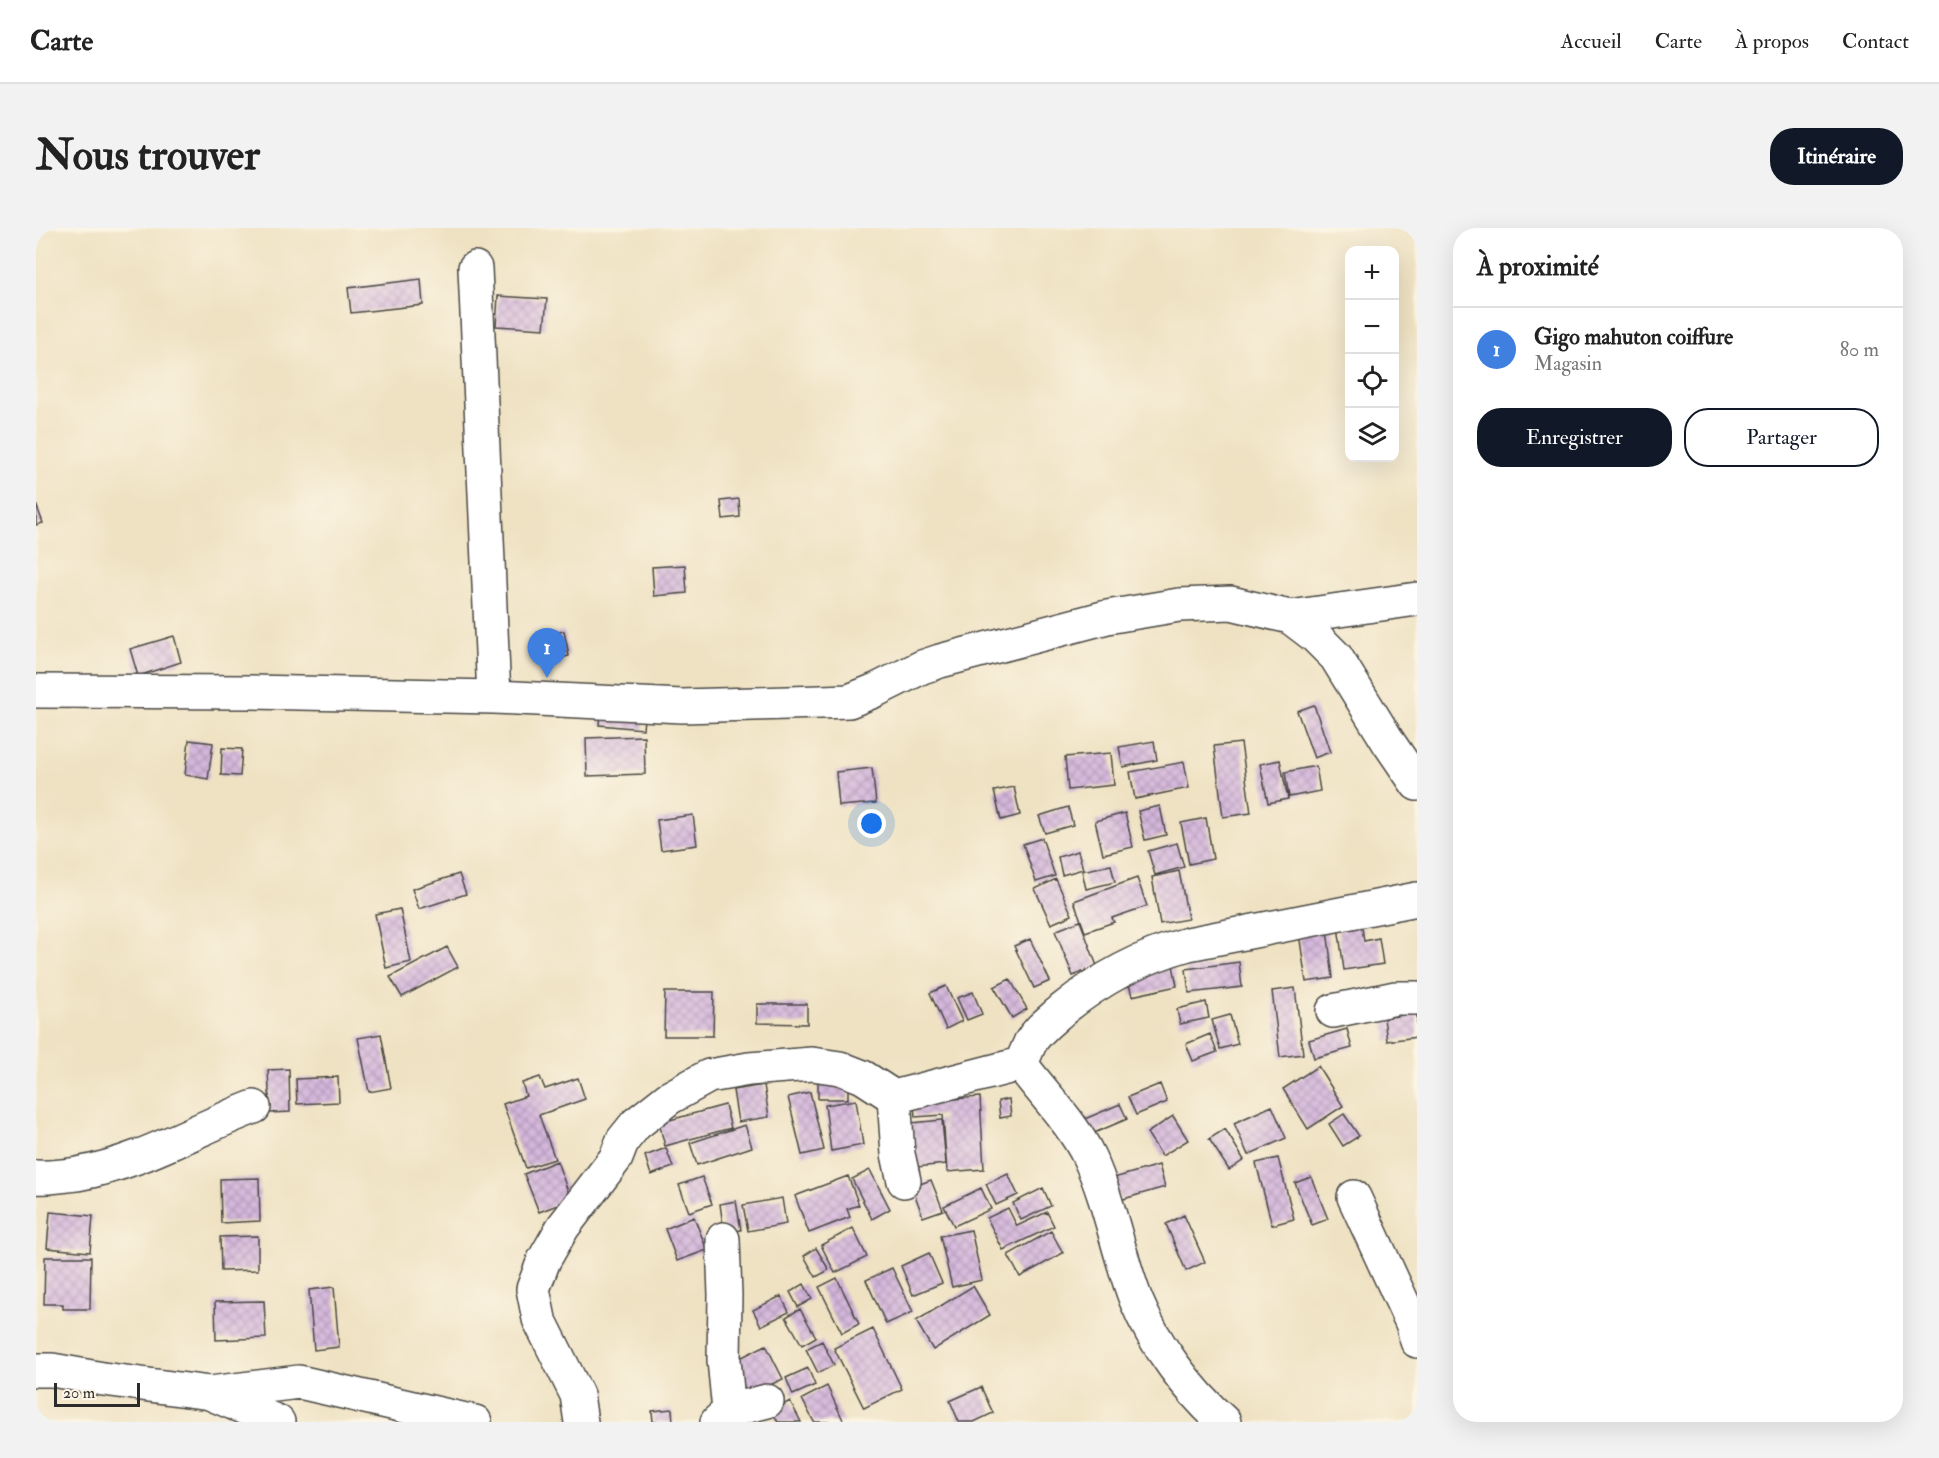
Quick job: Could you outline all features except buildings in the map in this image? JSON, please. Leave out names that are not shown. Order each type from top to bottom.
[{"type":"street","points":[[476,268],[494,697]]},
{"type":"street","points":[[36,691],[251,692],[494,697],[682,706],[849,701],[940,661],[1107,617],[1179,605],[1231,603],[1290,617],[1417,599]]},
{"type":"street","points":[[1290,617],[1315,636],[1336,657],[1389,743],[1417,783]]},
{"type":"street","points":[[1022,1064],[1031,1042],[1044,1025],[1083,993],[1114,973],[1151,956],[1188,944],[1417,899]]},
{"type":"street","points":[[1333,1011],[1396,998],[1417,998]]},
{"type":"street","points":[[581,1422],[578,1395],[539,1319],[533,1289],[544,1260],[563,1227],[616,1158],[623,1140],[636,1124],[669,1098],[709,1076],[749,1069],[812,1064],[840,1068],[863,1077],[894,1097],[1022,1064]]},
{"type":"street","points":[[1022,1064],[1066,1119],[1089,1156],[1136,1300],[1152,1332],[1184,1378],[1223,1422]]},
{"type":"street","points":[[894,1097],[898,1154],[904,1181]]},
{"type":"street","points":[[36,1177],[52,1178],[122,1163],[156,1150],[218,1120],[254,1107]]},
{"type":"street","points":[[1354,1197],[1412,1323],[1417,1341]]},
{"type":"street","points":[[723,1239],[725,1295],[723,1416],[767,1401]]},
{"type":"street","points":[[36,1370],[52,1370],[210,1393],[299,1382],[475,1422]]},
{"type":"street","points":[[296,1422],[299,1382]]},
{"type":"street","points":[[210,1393],[278,1422]]},
{"type":"street","points":[[1218,1422],[1223,1422]]},
{"type":"place","name":"Gigo mahuton coiffure","points":[[547,678]]}]
